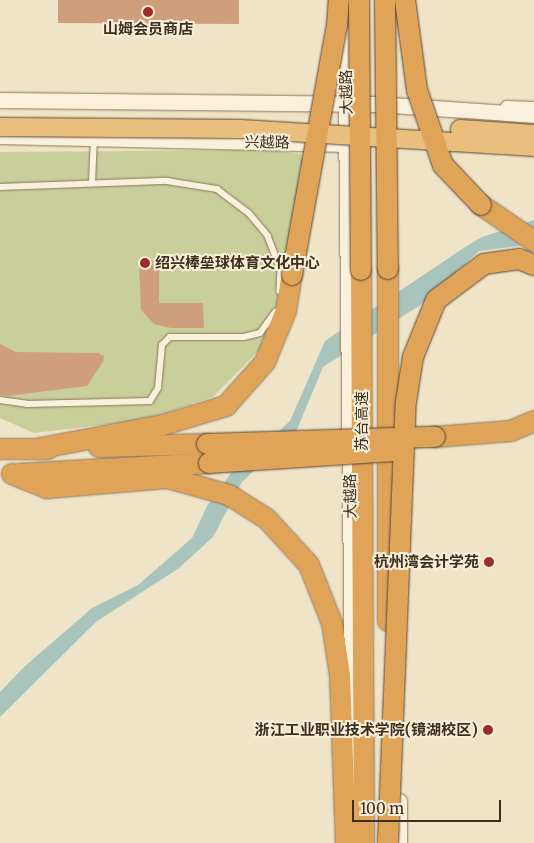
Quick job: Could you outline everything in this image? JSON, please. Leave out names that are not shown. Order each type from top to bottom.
[{"type":"highway","points":[[36,449],[163,425],[226,406],[265,362],[286,311],[337,26],[339,0]]},
{"type":"highway","name":"苏台高速","points":[[359,0],[364,843]]},
{"type":"highway","name":"苏台高速","points":[[385,0],[388,843]]},
{"type":"highway","points":[[405,0],[416,90],[443,166],[481,204],[534,241]]},
{"type":"highway","points":[[0,115],[241,118],[534,134]]},
{"type":"highway","points":[[0,127],[240,129],[534,148]]},
{"type":"highway","points":[[388,843],[406,402],[412,356],[436,300],[484,264],[518,259],[534,265]]},
{"type":"highway","points":[[0,449],[435,437],[511,431],[534,421]]},
{"type":"highway","points":[[6,475],[436,449],[514,442],[534,436]]},
{"type":"highway","points":[[6,475],[47,488],[168,478],[229,496],[267,519],[308,565],[332,623],[340,675],[346,843]]},
{"type":"main road","name":"大越路","points":[[345,0],[354,843]]},
{"type":"main road","points":[[393,0],[399,843]]},
{"type":"main road","points":[[0,100],[394,105],[534,115]]},
{"type":"main road","name":"兴越路","points":[[0,136],[347,144],[534,154]]},
{"type":"street","points":[[394,105],[534,107]]},
{"type":"lane","points":[[92,182],[94,138]]},
{"type":"lane","points":[[0,187],[167,180],[218,189],[249,213],[268,236],[281,270],[278,302],[273,318],[260,333],[244,337],[170,337],[162,345],[158,388],[150,401],[27,404],[0,400]]},
{"type":"green space","name":"绍兴棒垒球体育文化中心","points":[[272,150],[301,154],[306,163],[279,314],[264,345],[213,397],[144,420],[34,433],[0,418],[0,152]]},
{"type":"water","points":[[534,220],[534,244],[479,251],[419,306],[323,367],[296,432],[242,482],[213,537],[179,568],[96,622],[0,717],[0,692],[24,667],[92,608],[138,585],[192,538],[207,506],[231,473],[290,421],[325,341],[482,237]]},
{"type":"building","name":"山姆会员商店","points":[[58,0],[239,0],[239,24],[58,23]]},
{"type":"building","points":[[159,260],[159,303],[203,303],[204,328],[171,328],[154,324],[141,310],[139,261]]},
{"type":"building","points":[[0,344],[16,352],[98,353],[104,356],[103,362],[87,386],[8,396],[0,395]]},
{"type":"place","name":"山姆会员商店","points":[[148,12]]},
{"type":"place","name":"绍兴棒垒球体育文化中心","points":[[145,263]]},
{"type":"place","name":"杭州湾会计学苑","points":[[489,562]]},
{"type":"place","name":"浙江工业职业技术学院(镜湖校区)","points":[[488,730]]}]
